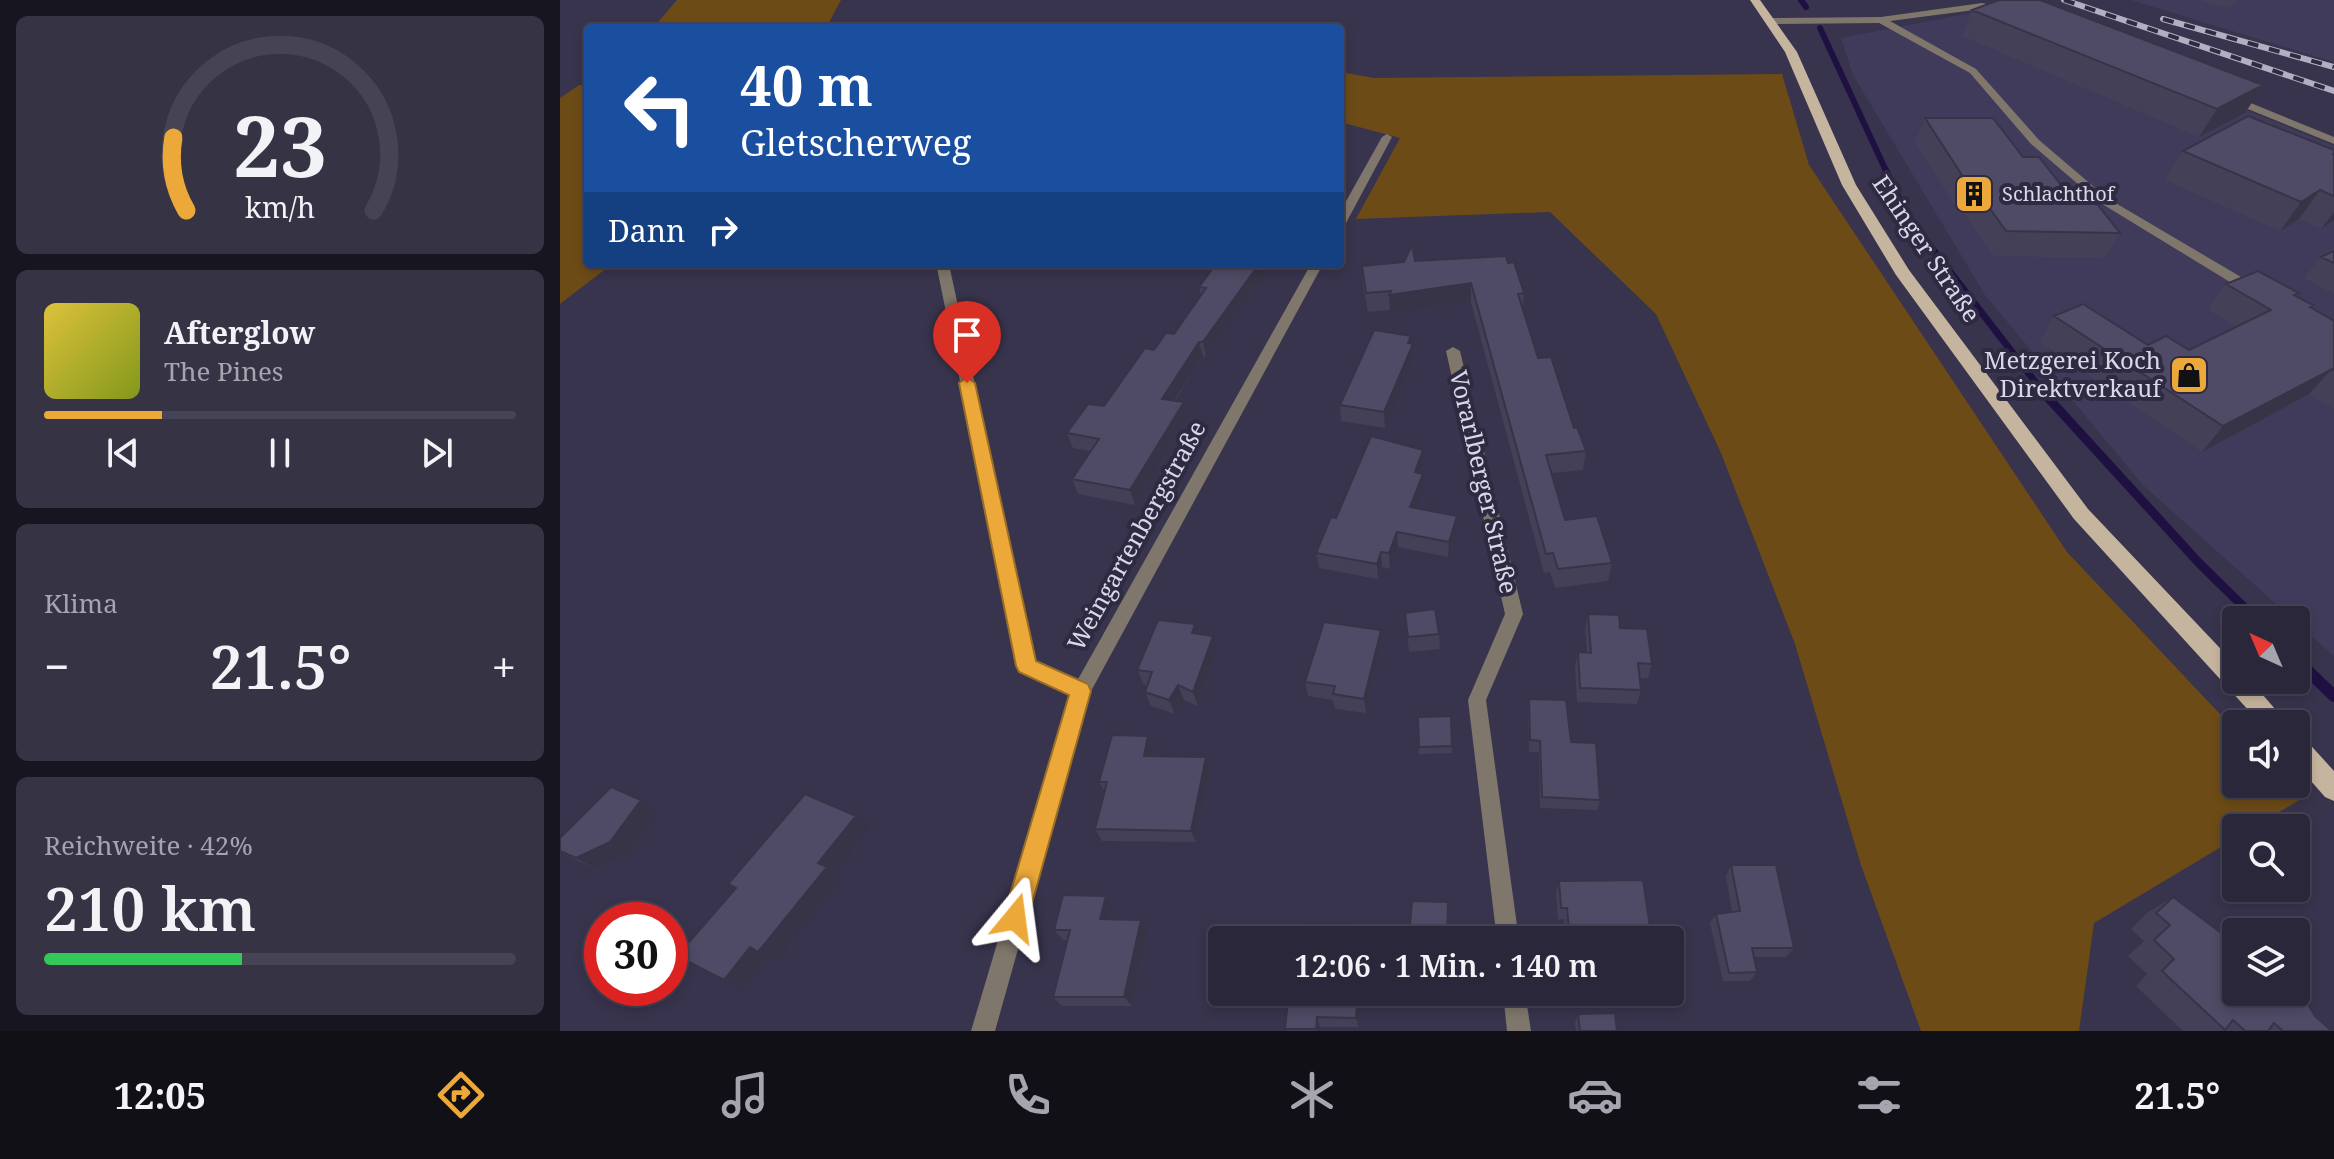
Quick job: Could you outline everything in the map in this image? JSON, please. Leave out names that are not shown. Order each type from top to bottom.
[{"type":"main road","name":"Ehinger Straße","points":[[1755,0],[1802,74],[1849,185],[1902,272],[2081,514],[2263,710]]},
{"type":"main road","points":[[2310,762],[2334,789]]},
{"type":"street","points":[[1770,21],[1881,20],[1982,6],[2013,11]]},
{"type":"street","points":[[1881,20],[1973,71],[2035,142],[2103,200],[2259,294]]},
{"type":"street","points":[[2217,93],[2334,141]]},
{"type":"street","points":[[1344,216],[1387,137]]},
{"type":"street","points":[[943,268],[1027,666],[1081,691]]},
{"type":"street","name":"Weingartenbergstraße","points":[[983,1031],[1081,691],[1315,268]]},
{"type":"street","name":"Vorarlberger Straße","points":[[1453,351],[1514,614],[1477,700],[1506,926]]},
{"type":"street","points":[[1516,1006],[1519,1031]]},
{"type":"shaded area","points":[[677,0],[841,0],[828,24],[656,24]]},
{"type":"shaded area","points":[[2131,0],[2334,0],[2334,62],[2170,12]]},
{"type":"shaded area","points":[[1977,12],[2020,17],[2334,146],[2334,656],[2310,635],[2310,606],[2278,606],[2143,485],[1985,295],[1853,75],[1841,38]]},
{"type":"shaded area","points":[[1344,73],[1374,78],[1782,74],[1809,165],[2067,552],[2222,716],[2222,798],[2301,799],[2276,814],[2222,814],[2222,846],[2094,923],[2079,1031],[1921,1031],[1861,865],[1795,644],[1721,453],[1656,314],[1550,212],[1356,219],[1400,138],[1344,123]]},
{"type":"shaded area","points":[[579,85],[584,86],[584,268],[607,268],[560,304],[560,98]]},
{"type":"building","points":[[1999,0],[2040,0],[2263,85],[2217,109],[1972,10]]},
{"type":"building","points":[[2248,116],[2334,150],[2334,196],[2320,190],[2301,202],[2183,151]]},
{"type":"building","points":[[1925,118],[1993,118],[2023,157],[2039,157],[2072,199],[2093,199],[2120,233],[2006,231],[1976,189],[1971,189]]},
{"type":"building","points":[[1412,245],[1415,261],[1506,256],[1508,263],[1514,262],[1524,293],[1518,294],[1538,358],[1551,357],[1574,428],[1577,427],[1586,451],[1546,455],[1565,520],[1597,516],[1612,563],[1558,569],[1553,553],[1546,554],[1471,283],[1389,295],[1391,291],[1366,293],[1362,266],[1404,262]]},
{"type":"building","points":[[2334,251],[2334,263],[2321,257]]},
{"type":"building","points":[[1213,268],[1256,268],[1203,342],[1199,342],[1162,399],[1184,402],[1130,490],[1072,479],[1099,439],[1067,433],[1088,404],[1104,406],[1145,348],[1154,350],[1166,333],[1174,334],[1206,288],[1199,287]]},
{"type":"building","points":[[2258,271],[2299,293],[2294,295],[2334,321],[2334,370],[2223,426],[2054,316],[2083,304],[2148,345],[2166,336],[2189,350],[2271,310],[2226,284]]},
{"type":"building","points":[[1374,330],[1411,336],[1408,343],[1413,344],[1384,412],[1340,405]]},
{"type":"building","points":[[1371,436],[1423,450],[1415,472],[1423,474],[1410,507],[1457,516],[1449,542],[1397,532],[1389,553],[1381,552],[1377,564],[1316,553],[1331,517],[1336,518]]},
{"type":"building","points":[[1435,609],[1439,634],[1408,637],[1405,613]]},
{"type":"building","points":[[1588,614],[1619,615],[1620,628],[1647,629],[1652,664],[1638,663],[1641,690],[1580,688],[1578,652],[1591,653]]},
{"type":"building","points":[[1158,620],[1195,624],[1192,633],[1213,636],[1193,692],[1178,685],[1169,700],[1145,692],[1152,672],[1137,670]]},
{"type":"building","points":[[1324,622],[1381,630],[1364,699],[1333,694],[1335,686],[1305,682]]},
{"type":"building","points":[[1529,699],[1566,700],[1571,742],[1596,743],[1600,800],[1542,797],[1540,741],[1530,740]]},
{"type":"building","points":[[1451,716],[1452,746],[1419,747],[1418,717]]},
{"type":"building","points":[[1112,735],[1148,736],[1144,756],[1206,757],[1191,831],[1095,829],[1107,782],[1099,782]]},
{"type":"building","points":[[611,787],[641,800],[610,842],[576,858],[560,851],[560,838]]},
{"type":"building","points":[[805,794],[856,816],[818,863],[827,867],[758,952],[750,947],[724,980],[688,962],[688,943],[736,888],[728,884]]},
{"type":"building","points":[[1731,865],[1776,865],[1794,948],[1752,948],[1757,972],[1729,973],[1716,914],[1740,911]]},
{"type":"building","points":[[1643,880],[1650,926],[1569,926],[1567,908],[1561,908],[1559,881]]},
{"type":"building","points":[[1063,895],[1106,896],[1100,919],[1141,920],[1124,997],[1053,997],[1070,930],[1054,930]]},
{"type":"building","points":[[2173,897],[2220,932],[2222,928],[2222,1006],[2309,1006],[2332,1031],[2283,1031],[2274,1023],[2268,1031],[2245,1031],[2233,1020],[2225,1030],[2162,971],[2174,959],[2154,940],[2170,925],[2156,913]]},
{"type":"building","points":[[1412,901],[1448,902],[1447,926],[1410,926]]},
{"type":"building","points":[[1304,924],[1352,924],[1352,926]]},
{"type":"building","points":[[1287,1006],[1357,1006],[1356,1018],[1317,1017],[1316,1029],[1285,1029]]},
{"type":"building","points":[[1615,1013],[1617,1031],[1580,1031],[1578,1014]]},
{"type":"waterway","points":[[1801,0],[1806,7]]},
{"type":"waterway","points":[[1820,28],[1887,173]]},
{"type":"waterway","points":[[1886,171],[1906,215],[2043,392]]},
{"type":"waterway","points":[[2041,390],[2199,563],[2243,606]]},
{"type":"waterway","points":[[2310,673],[2334,696]]},
{"type":"railway","points":[[2064,0],[2334,91]]},
{"type":"railway","points":[[2163,19],[2334,67]]},
{"type":"place","name":"Schlachthof","points":[[1974,194]]},
{"type":"place","name":"Metzgerei Koch Direktverkauf","points":[[2189,375]]},
{"type":"route","points":[[967,383],[1027,666],[1081,691],[1015,918]]}]
